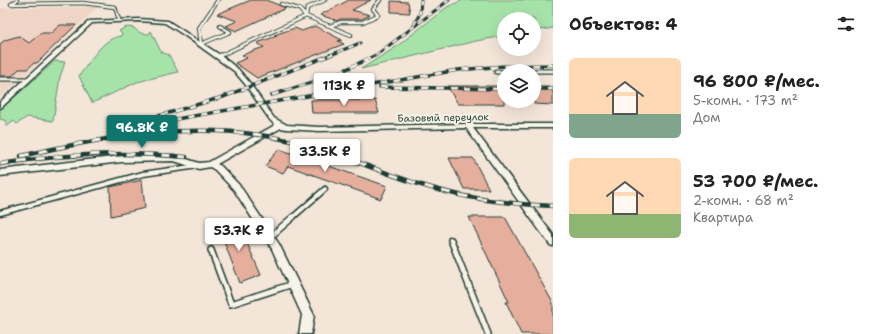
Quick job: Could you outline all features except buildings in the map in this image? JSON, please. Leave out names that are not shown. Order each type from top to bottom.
[{"type":"street","points":[[0,106],[91,22],[119,20],[166,22],[218,56],[241,76],[272,119],[280,125],[211,164],[199,166],[174,158],[153,158],[116,160],[0,173]]},
{"type":"street","name":"Базовый переулок","points":[[280,125],[296,128],[320,129],[553,126]]},
{"type":"street","points":[[468,126],[553,242]]},
{"type":"street","points":[[211,164],[218,168],[237,188],[276,247],[308,315],[305,334]]},
{"type":"lane","points":[[17,0],[11,4],[83,3],[115,7],[119,20]]},
{"type":"lane","points":[[218,0],[200,28],[201,44],[230,32],[220,26]]},
{"type":"lane","points":[[306,16],[307,8],[325,0]]},
{"type":"lane","points":[[330,26],[341,22],[363,22],[378,14],[373,9],[380,0]]},
{"type":"lane","points":[[281,4],[299,9],[306,16],[351,35]]},
{"type":"lane","points":[[218,56],[306,16]]},
{"type":"lane","points":[[541,72],[553,71]]},
{"type":"lane","points":[[0,79],[29,79]]},
{"type":"lane","points":[[0,213],[143,174],[199,166]]},
{"type":"lane","points":[[270,238],[325,189]]},
{"type":"lane","points":[[452,240],[488,334]]},
{"type":"lane","points":[[211,250],[231,304],[294,284]]},
{"type":"shaded area","points":[[98,7],[0,98],[0,8]]},
{"type":"green space","points":[[463,0],[553,0],[553,28],[541,30],[541,12],[497,12],[497,37],[361,69],[396,47],[447,7]]},
{"type":"green space","points":[[128,27],[134,28],[144,34],[149,34],[151,31],[161,52],[169,55],[178,72],[137,82],[92,103],[79,76],[102,46],[108,41],[121,36],[122,34],[119,31]]},
{"type":"green space","points":[[55,61],[65,62],[60,77],[53,121],[27,117],[17,124],[14,121],[6,127],[7,121],[0,119],[0,110]]},
{"type":"railway","points":[[414,25],[420,13],[421,0]]},
{"type":"railway","points":[[375,56],[449,0]]},
{"type":"railway","points":[[328,56],[360,43]]},
{"type":"railway","points":[[121,127],[223,97],[330,55]]},
{"type":"railway","points":[[272,95],[332,76],[376,55]]},
{"type":"railway","points":[[159,122],[458,70],[505,66],[553,65]]},
{"type":"railway","points":[[380,87],[497,89]]},
{"type":"railway","points":[[541,89],[553,89]]},
{"type":"railway","points":[[116,128],[124,126]]},
{"type":"railway","points":[[21,156],[87,142],[154,133],[221,131],[254,134],[305,145],[441,191],[472,198],[553,206]]},
{"type":"railway","points":[[0,164],[93,154],[139,154],[186,157]]}]
